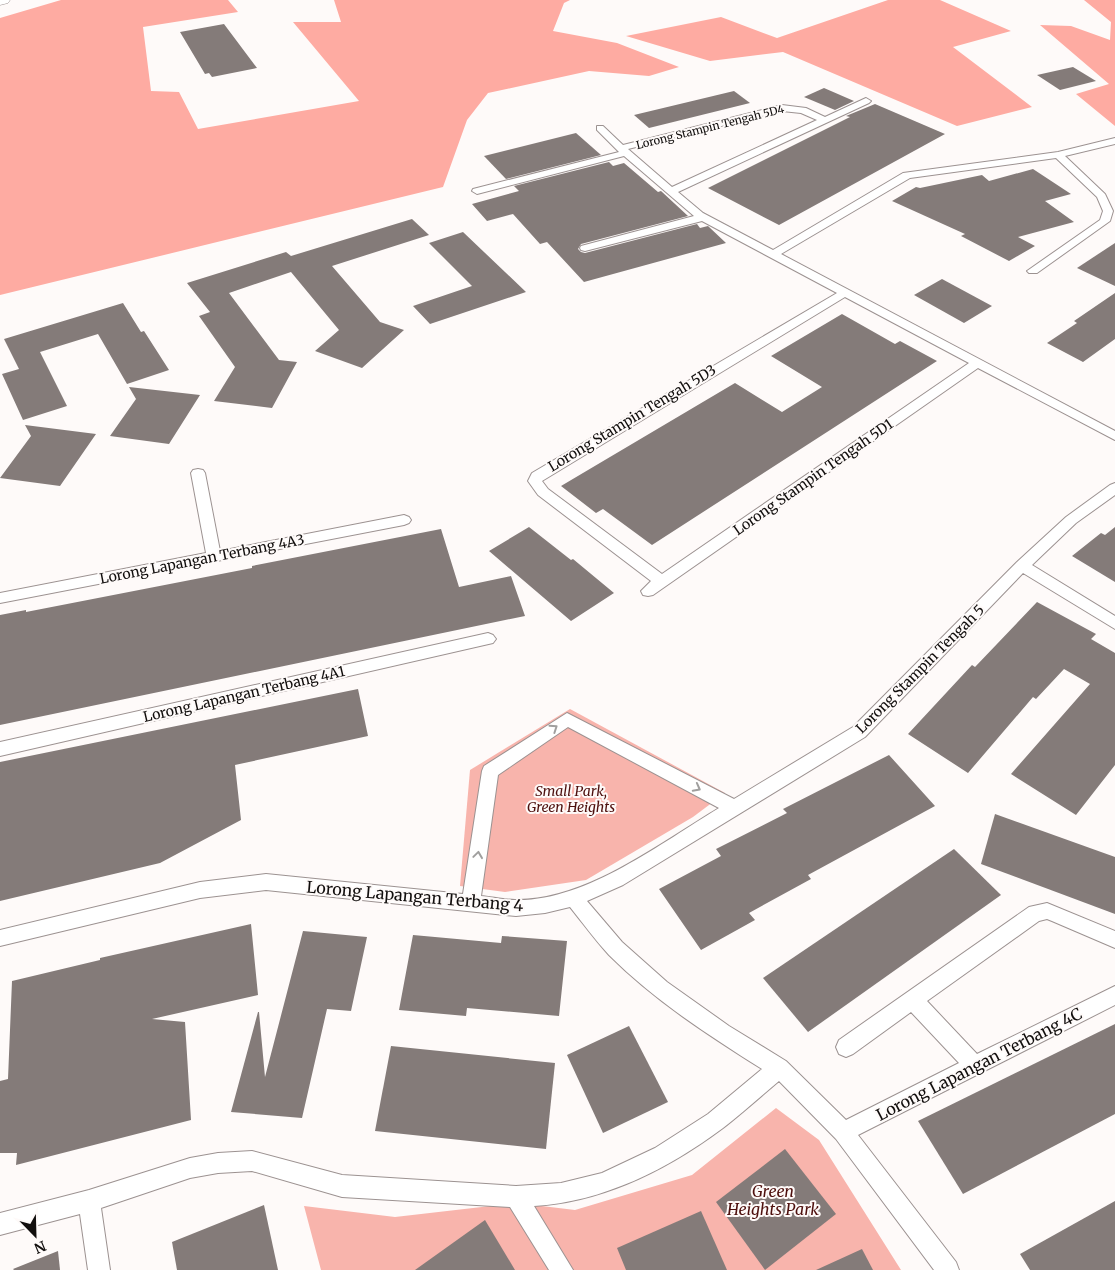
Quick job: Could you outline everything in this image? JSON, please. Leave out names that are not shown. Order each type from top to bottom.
[{"type":"street","points":[[672,191],[866,101]]},
{"type":"street","name":"Lorong Stampin Tengah 5D4","points":[[477,191],[782,108],[803,110],[825,120]]},
{"type":"street","points":[[600,128],[704,217],[1115,436]]},
{"type":"street","points":[[774,254],[907,175],[1058,155],[1115,141]]},
{"type":"street","points":[[1032,271],[1105,221],[1108,212],[1101,196],[1058,155]]},
{"type":"street","points":[[585,248],[704,217]]},
{"type":"street","name":"Lorong Stampin Tengah 5D3","points":[[661,581],[543,492],[535,481],[537,476],[846,292]]},
{"type":"street","name":"Lorong Stampin Tengah 5D1","points":[[648,591],[977,363]]},
{"type":"street","points":[[198,474],[214,557]]},
{"type":"street","name":"Lorong Stampin Tengah 5","points":[[575,900],[618,879],[859,732],[1022,566],[1071,520],[1115,488]]},
{"type":"street","name":"Lorong Lapangan Terbang 4A3","points":[[0,598],[404,520]]},
{"type":"street","points":[[1022,566],[1115,623]]},
{"type":"street","name":"Lorong Lapangan Terbang 4A1","points":[[0,749],[488,639]]},
{"type":"street","points":[[471,903],[490,771],[567,719],[735,808]]},
{"type":"street","name":"Lorong Lapangan Terbang 4","points":[[0,938],[200,890],[266,882],[516,908],[542,906],[575,900]]},
{"type":"street","points":[[575,900],[615,948],[660,988],[722,1033],[779,1068],[843,1132],[948,1270]]},
{"type":"street","points":[[846,1047],[1036,913],[1047,911],[1058,914],[1115,940]]},
{"type":"street","name":"Lorong Lapangan Terbang 4C","points":[[843,1132],[1115,995]]},
{"type":"street","points":[[912,1000],[975,1066]]},
{"type":"street","points":[[0,1224],[89,1200],[190,1168],[218,1163],[252,1162],[342,1186],[516,1197],[561,1194],[604,1183],[662,1155],[716,1121],[779,1068]]},
{"type":"street","points":[[516,1197],[562,1270]]},
{"type":"street","points":[[89,1200],[99,1270]]},
{"type":"green space","name":"Small Park, Green Heights","points":[[570,709],[725,793],[693,817],[586,880],[505,892],[460,886],[470,770]]},
{"type":"green space","name":"Green Heights Park","points":[[776,1108],[819,1140],[901,1270],[321,1270],[304,1206],[395,1217],[517,1203],[575,1210],[692,1175]]},
{"type":"shaded area","points":[[61,0],[228,0],[238,12],[143,27],[151,91],[179,92],[198,129],[359,101],[293,22],[341,22],[334,0],[570,0],[564,3],[553,31],[617,43],[679,67],[649,76],[589,71],[488,93],[467,120],[443,187],[0,295],[0,18]]},
{"type":"shaded area","points":[[888,0],[940,0],[1011,31],[953,47],[1032,107],[957,126],[783,52],[710,61],[626,36],[721,17],[777,38]]},
{"type":"shaded area","points":[[1084,0],[1115,0],[1115,126],[1076,94],[1109,84],[1040,25],[1071,26],[1110,40],[1111,22]]},
{"type":"building","points":[[224,24],[257,68],[212,77],[209,73],[205,74],[180,32]]},
{"type":"building","points":[[1073,67],[1096,81],[1060,90],[1037,75]]},
{"type":"building","points":[[824,88],[854,101],[835,110],[804,97]]},
{"type":"building","points":[[734,91],[750,103],[649,128],[634,115]]},
{"type":"building","points":[[875,104],[945,134],[779,225],[708,188],[850,117],[846,116]]},
{"type":"building","points":[[576,133],[601,155],[506,179],[484,156]]},
{"type":"building","points":[[609,162],[613,166],[624,163],[658,192],[661,191],[688,216],[581,244],[578,249],[581,252],[585,253],[697,224],[700,228],[708,226],[726,243],[584,282],[547,242],[540,244],[513,214],[487,221],[472,204],[519,191],[514,186]]},
{"type":"building","points":[[1033,169],[1071,194],[1045,201],[1074,222],[1018,237],[1035,246],[1009,261],[961,236],[965,234],[892,201],[916,187],[920,188],[982,175],[989,181]]},
{"type":"building","points":[[412,219],[429,235],[332,266],[380,322],[404,330],[362,368],[315,351],[339,330],[291,272],[229,293],[279,360],[297,362],[272,408],[214,401],[235,367],[199,316],[210,312],[187,283],[286,252],[291,256]]},
{"type":"building","points":[[463,232],[526,292],[430,324],[413,306],[472,286],[429,243]]},
{"type":"building","points":[[1115,243],[1115,286],[1077,268]]},
{"type":"building","points":[[942,279],[992,306],[964,323],[914,295]]},
{"type":"building","points":[[1115,293],[1115,339],[1083,362],[1047,343],[1077,323],[1074,321]]},
{"type":"building","points":[[123,303],[141,332],[144,331],[169,370],[127,384],[98,334],[40,352],[67,406],[23,420],[2,374],[19,369],[4,339]]},
{"type":"building","points":[[842,314],[895,344],[900,341],[937,361],[652,545],[603,509],[596,513],[561,486],[735,383],[782,412],[822,387],[771,356]]},
{"type":"building","points":[[129,387],[200,395],[169,444],[110,436],[136,399]]},
{"type":"building","points":[[25,425],[96,434],[60,486],[0,478],[31,436]]},
{"type":"building","points":[[529,527],[571,560],[573,559],[614,593],[571,621],[489,551]]},
{"type":"building","points":[[1115,527],[1115,582],[1072,556],[1101,533],[1105,535]]},
{"type":"building","points":[[441,529],[459,587],[511,576],[525,616],[0,725],[0,615],[26,610],[26,612],[252,568],[252,566]]},
{"type":"building","points":[[1037,602],[1096,634],[1091,639],[1115,653],[1115,765],[1076,815],[1011,774],[1090,684],[1064,669],[1036,699],[1033,697],[968,773],[908,734],[972,665],[975,667]]},
{"type":"building","points":[[358,689],[368,736],[235,765],[241,820],[160,863],[0,901],[0,762]]},
{"type":"building","points":[[889,755],[935,806],[808,875],[811,879],[749,913],[755,920],[701,950],[659,889],[721,856],[716,849],[787,813],[783,809]]},
{"type":"building","points":[[995,814],[1115,857],[1115,914],[981,864]]},
{"type":"building","points":[[954,849],[1001,895],[808,1032],[763,978]]},
{"type":"building","points":[[251,924],[258,995],[152,1019],[185,1022],[191,1120],[16,1165],[17,1153],[0,1153],[0,1081],[8,1079],[12,981],[100,960],[100,958]]},
{"type":"building","points":[[303,931],[367,937],[351,1011],[327,1009],[302,1118],[231,1112],[258,1012],[265,1077]]},
{"type":"building","points":[[413,935],[501,943],[502,936],[567,941],[559,1016],[467,1008],[466,1016],[399,1010]]},
{"type":"building","points":[[1115,1024],[1115,1114],[963,1194],[918,1121]]},
{"type":"building","points":[[629,1026],[668,1102],[603,1133],[567,1055]]},
{"type":"building","points":[[391,1046],[555,1063],[546,1149],[375,1131]]},
{"type":"building","points":[[785,1149],[836,1214],[765,1270],[716,1202]]},
{"type":"building","points":[[1115,1201],[1115,1270],[1030,1270],[1020,1254]]},
{"type":"building","points":[[264,1205],[278,1270],[177,1270],[172,1242]]},
{"type":"building","points":[[701,1211],[727,1270],[626,1270],[617,1248]]},
{"type":"building","points":[[485,1220],[515,1270],[415,1270]]},
{"type":"building","points":[[862,1249],[873,1270],[816,1270]]},
{"type":"building","points":[[58,1251],[60,1270],[13,1269]]}]
